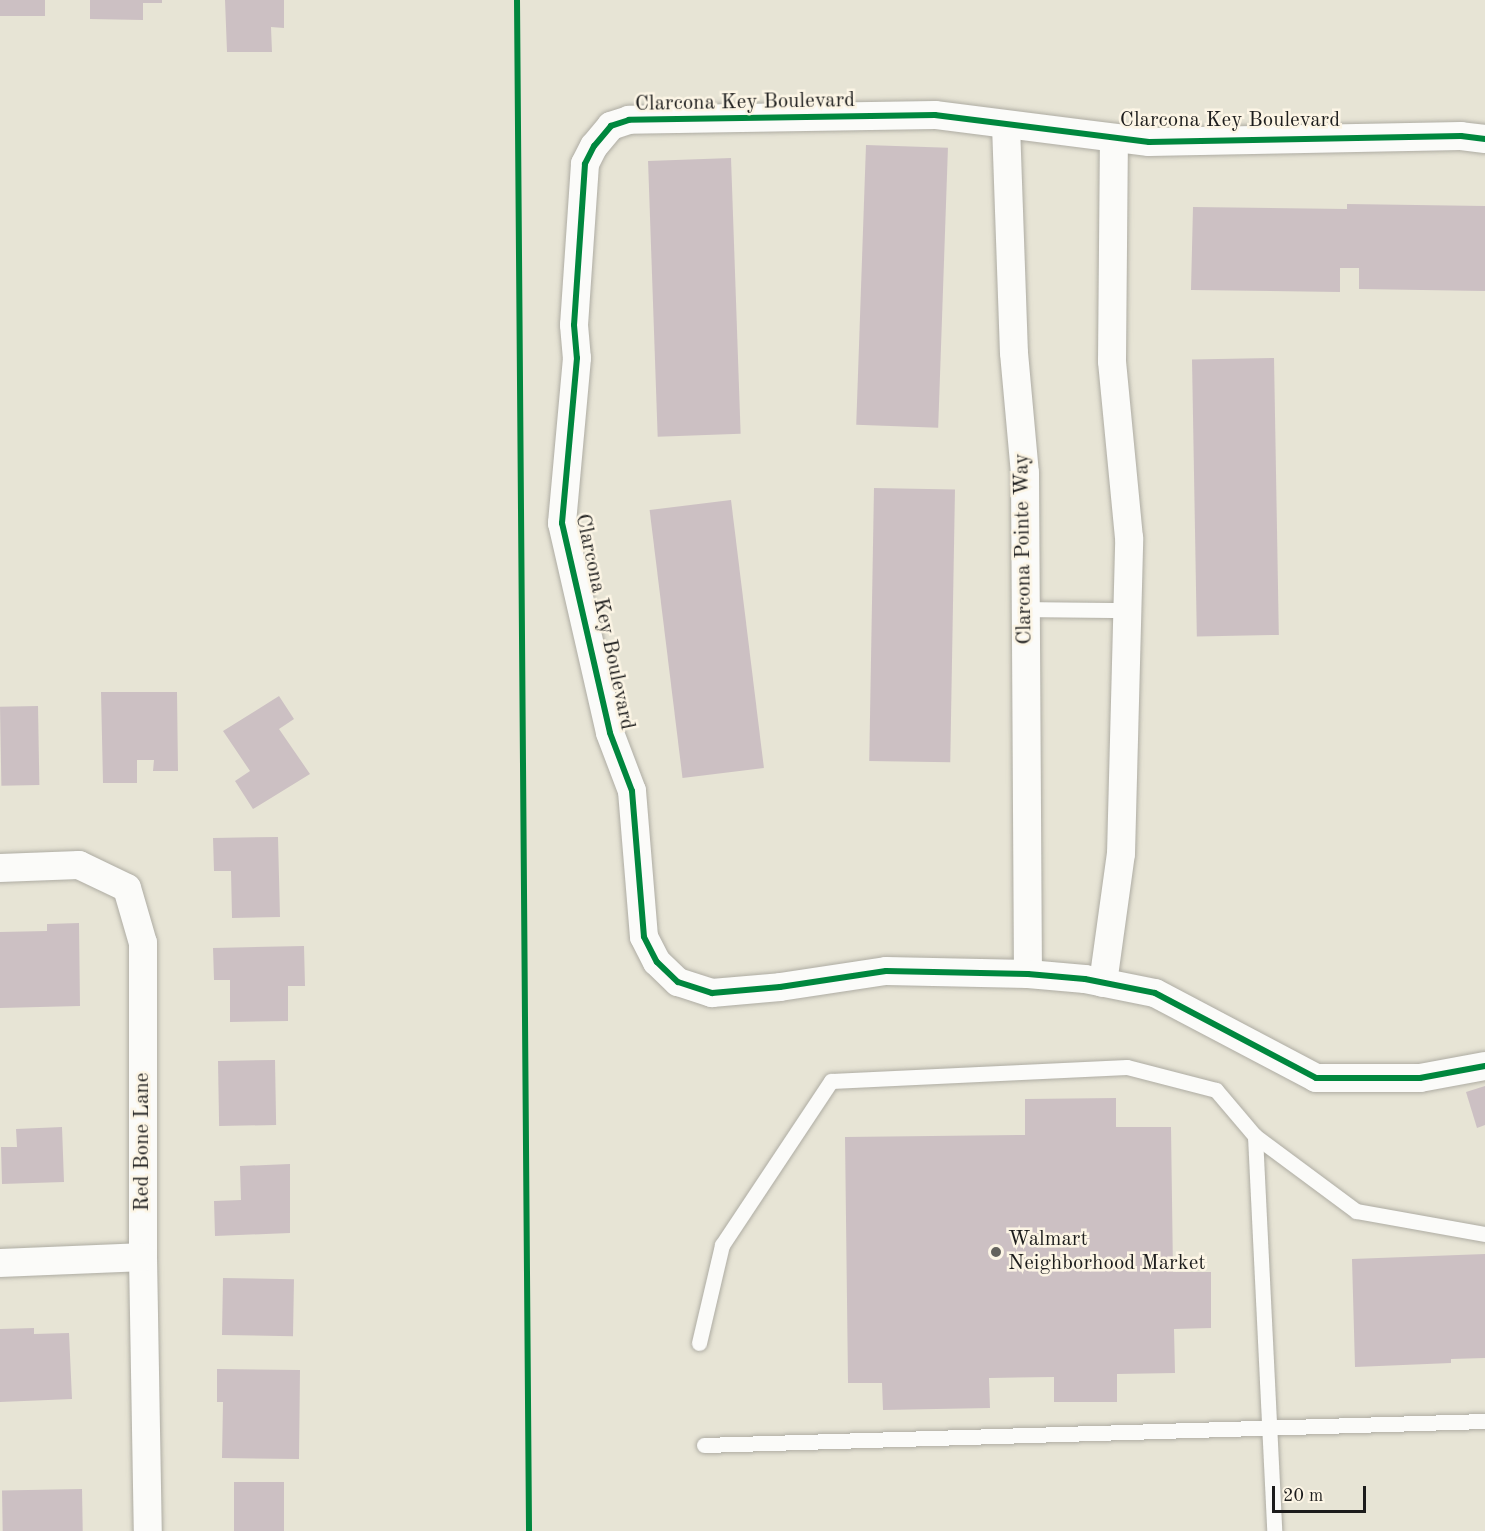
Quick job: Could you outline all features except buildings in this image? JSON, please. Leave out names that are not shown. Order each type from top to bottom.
[{"type":"street","name":"Clarcona Key Boulevard","points":[[1485,139],[1461,136],[1149,142],[935,115],[629,120],[605,131],[585,164],[574,325],[577,358],[562,523],[610,733],[632,791],[644,937],[657,962],[678,982],[712,993],[780,987],[886,971],[1028,974],[1103,983],[1155,993],[1316,1078],[1420,1078],[1485,1066]]},
{"type":"street","name":"Clarcona Pointe Way","points":[[1006,125],[1014,353],[1025,473],[1028,974]]},
{"type":"street","points":[[1103,983],[1121,854],[1129,538],[1112,361],[1114,138]]},
{"type":"street","name":"Red Bone Lane","points":[[0,868],[79,865],[127,888],[143,943],[143,1257],[148,1531]]},
{"type":"street","points":[[0,1263],[143,1257]]},
{"type":"lane","points":[[1025,609],[1127,610]]},
{"type":"lane","points":[[699,1343],[722,1245],[831,1081],[1126,1067],[1216,1089],[1255,1136],[1356,1211],[1485,1233]]},
{"type":"lane","points":[[1255,1136],[1274,1531]]},
{"type":"lane","points":[[704,1445],[1485,1421]]},
{"type":"cycle path","points":[[517,0],[529,1531]]},
{"type":"cycle path","points":[[1485,139],[1461,136],[1149,142],[935,115],[629,120],[611,126],[594,146],[585,164],[574,325],[577,358],[562,523],[610,733],[632,791],[644,937],[657,962],[678,982],[712,993],[780,987],[886,971],[1028,974],[1085,979],[1155,993],[1316,1078],[1420,1078],[1485,1066]]},
{"type":"place","name":"Walmart Neighborhood Market","points":[[996,1252]]}]
